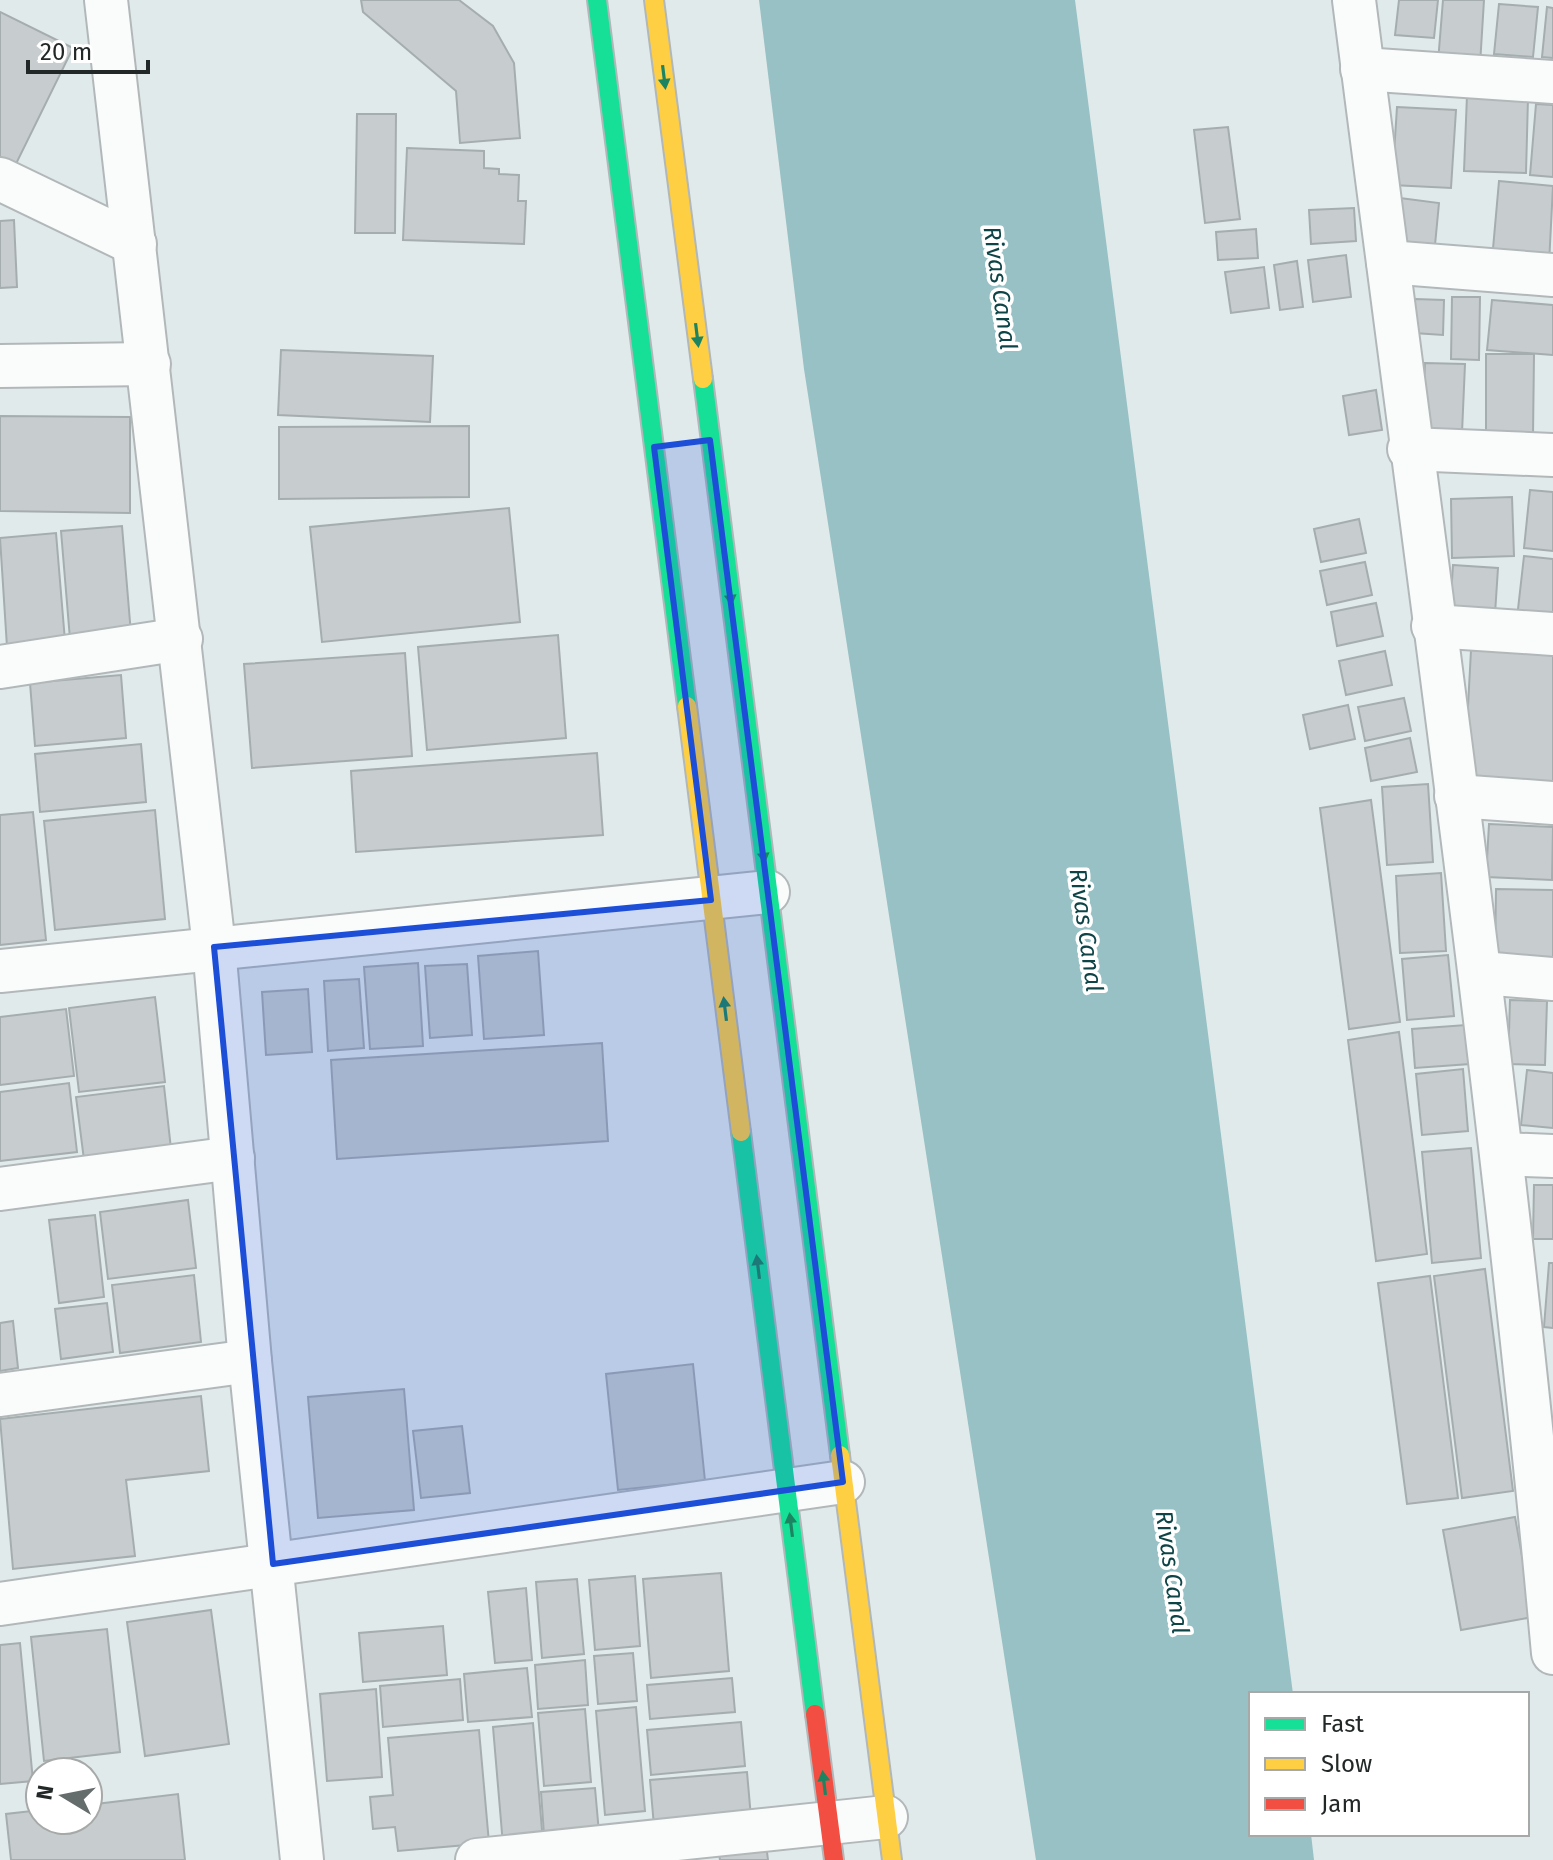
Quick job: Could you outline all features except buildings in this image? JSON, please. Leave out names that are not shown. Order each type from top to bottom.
[{"type":"street","points":[[106,0],[214,947],[250,1361],[302,1860]]},
{"type":"street","points":[[597,0],[661,446],[711,900],[831,1842]]},
{"type":"street","points":[[654,0],[703,441],[768,892],[892,1860]]},
{"type":"street","points":[[1354,0],[1409,449],[1482,973],[1502,1154],[1538,1340],[1553,1653]]},
{"type":"street","points":[[1362,69],[1553,82]]},
{"type":"street","points":[[0,179],[135,244]]},
{"type":"street","points":[[1388,262],[1553,275]]},
{"type":"street","points":[[0,366],[149,364]]},
{"type":"street","points":[[1409,449],[1553,455]]},
{"type":"street","points":[[1433,626],[1553,634]]},
{"type":"street","points":[[0,667],[181,639]]},
{"type":"street","points":[[1456,796],[1553,803]]},
{"type":"street","points":[[0,971],[768,892]]},
{"type":"street","points":[[1482,973],[1553,979]]},
{"type":"street","points":[[1502,1154],[1553,1156]]},
{"type":"street","points":[[0,1189],[233,1158]]},
{"type":"street","points":[[0,1395],[250,1361]]},
{"type":"street","points":[[0,1604],[843,1482]]},
{"type":"street","points":[[477,1860],[831,1842],[886,1817]]},
{"type":"highlighted area","points":[[710,440],[843,1482],[273,1564],[214,947],[711,900],[654,447]]},
{"type":"water","name":"Rivas Canal","points":[[759,0],[1075,0],[1293,1692],[1249,1692],[1249,1836],[1311,1836],[1314,1860],[1036,1860],[804,369]]},
{"type":"traffic: fast","points":[[597,0],[687,706]]},
{"type":"traffic: fast","points":[[703,379],[840,1455]]},
{"type":"traffic: fast","points":[[741,1132],[815,1714]]},
{"type":"traffic: slow","points":[[654,0],[703,379]]},
{"type":"traffic: slow","points":[[687,706],[741,1132]]},
{"type":"traffic: slow","points":[[840,1455],[892,1860]]},
{"type":"traffic: jam","points":[[815,1714],[834,1860]]}]
